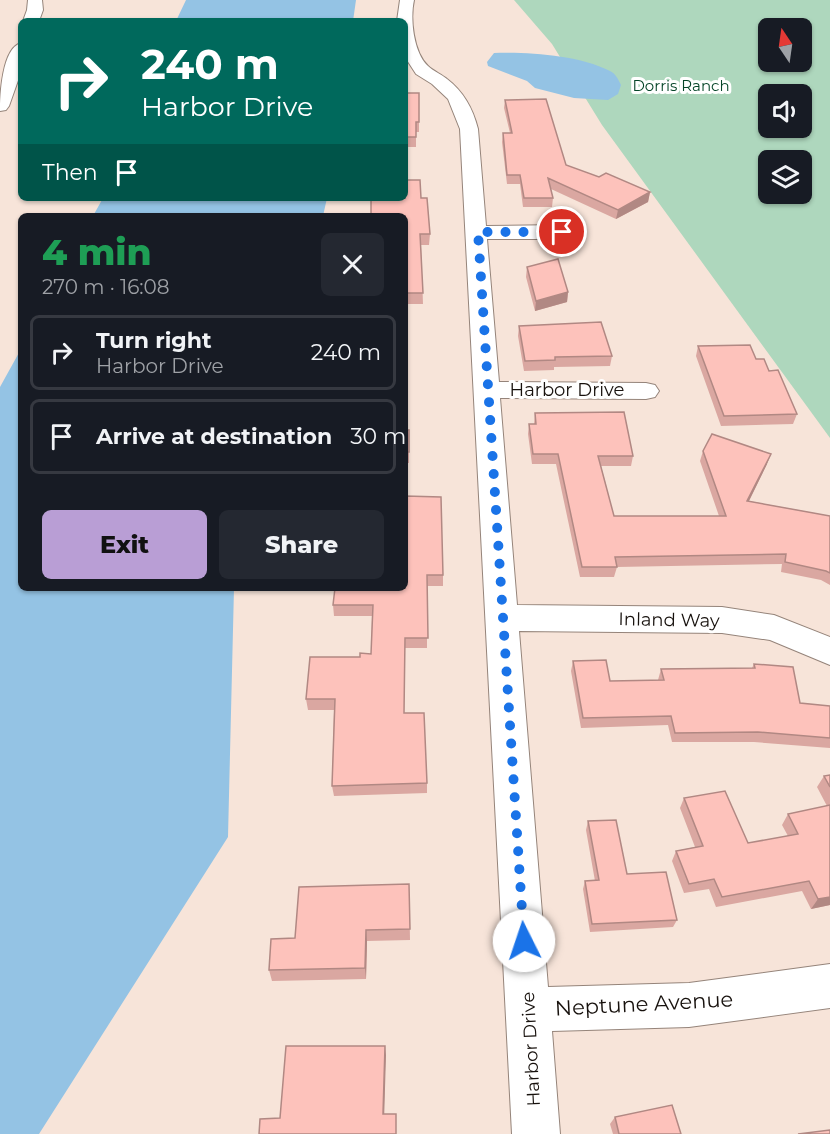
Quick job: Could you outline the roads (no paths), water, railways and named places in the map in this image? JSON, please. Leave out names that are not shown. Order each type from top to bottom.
[{"type":"street","points":[[32,18],[35,0]]},
{"type":"street","name":"Harbor Drive","points":[[406,18],[407,0]]},
{"type":"street","name":"Harbor Drive","points":[[408,30],[414,59],[421,69],[453,92],[465,108],[470,129],[536,1134]]},
{"type":"street","points":[[0,106],[18,56]]},
{"type":"street","points":[[478,232],[562,232]]},
{"type":"street","name":"Harbor Drive","points":[[488,390],[646,390]]},
{"type":"street","name":"Inland Way","points":[[502,618],[722,620],[774,628],[830,651]]},
{"type":"street","name":"Neptune Avenue","points":[[529,1010],[688,1005],[830,986]]},
{"type":"water","points":[[186,0],[356,0],[353,18],[177,18]]},
{"type":"water","points":[[494,53],[538,54],[583,61],[612,72],[621,85],[618,94],[608,100],[574,98],[535,88],[527,81],[488,66],[487,62]]},
{"type":"water","points":[[101,201],[326,201],[324,213],[95,213]]},
{"type":"water","points":[[18,354],[18,591],[234,591],[228,837],[39,1134],[0,1134],[0,387]]},
{"type":"park label","name":"Dorris Ranch","points":[[681,86]]}]
